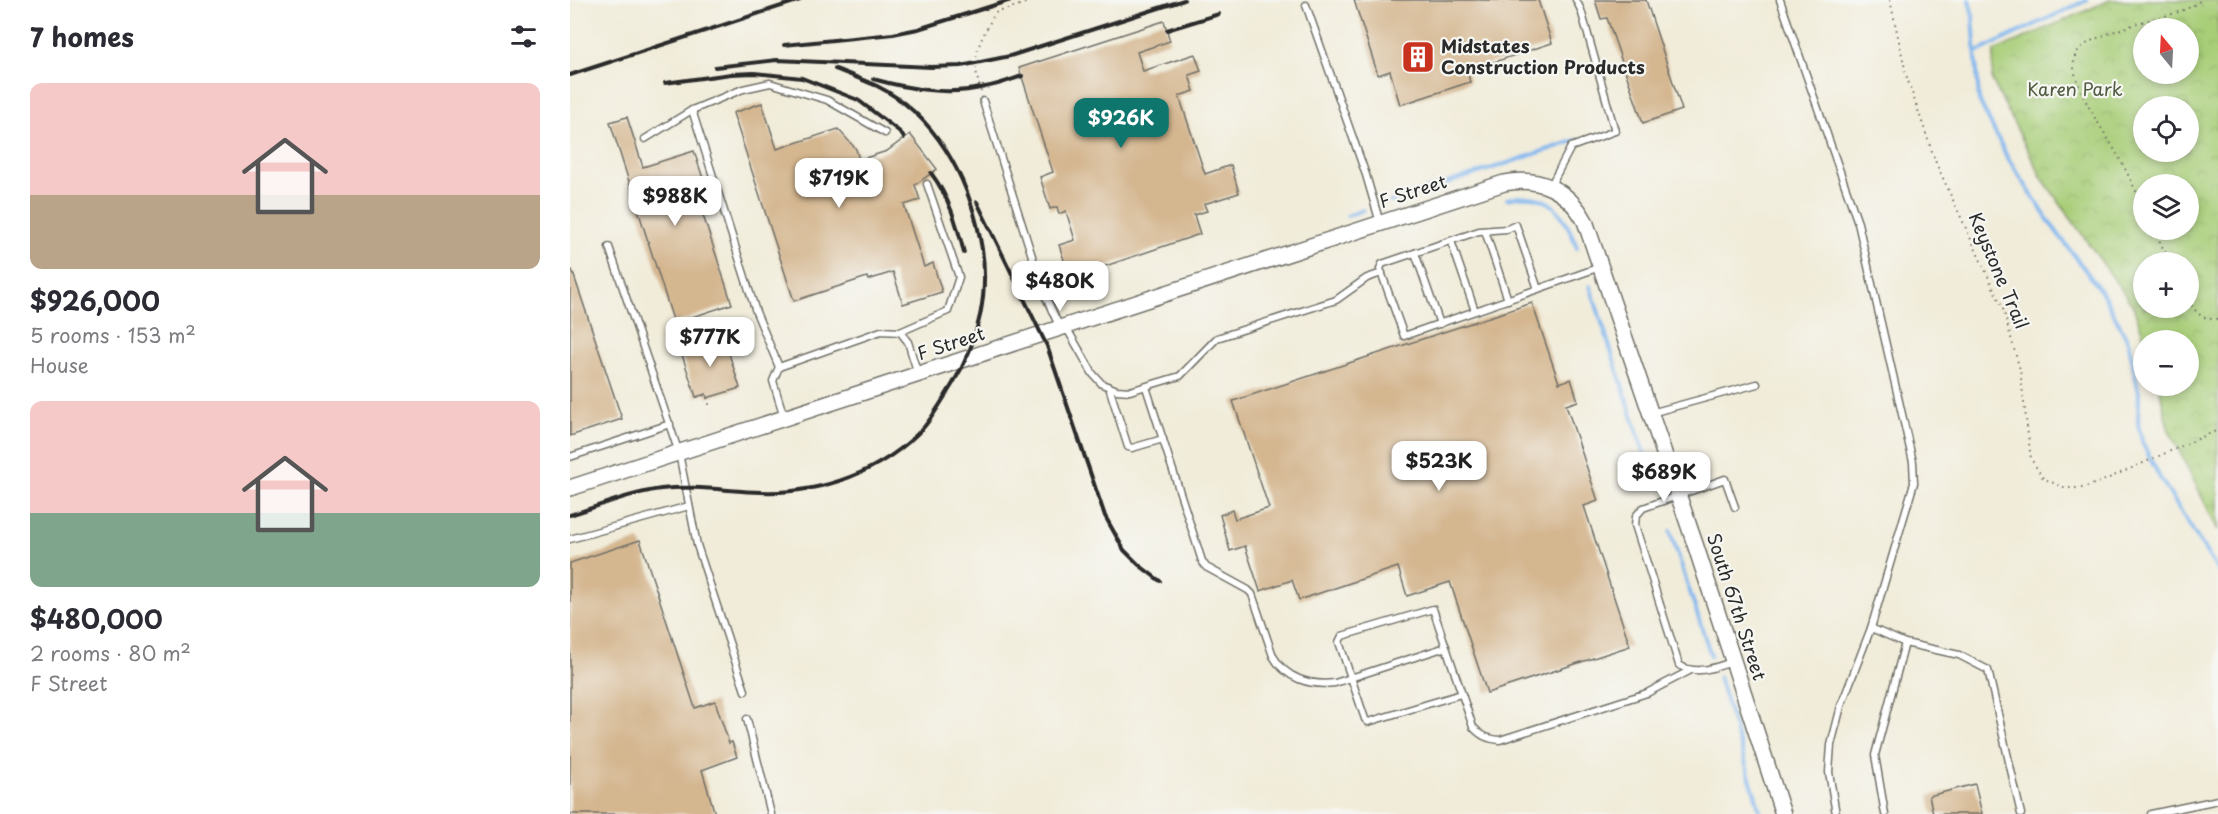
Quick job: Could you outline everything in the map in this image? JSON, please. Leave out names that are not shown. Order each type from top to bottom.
[{"type":"street","name":"F Street","points":[[570,488],[1504,183],[1524,180],[1550,186]]},
{"type":"street","name":"South 67th Street","points":[[1550,186],[1566,197],[1579,210],[1585,221],[1679,495],[1783,814]]},
{"type":"lane","points":[[1550,186],[1571,147],[1615,131],[1581,10],[1576,0]]},
{"type":"lane","points":[[1780,0],[1858,223],[1913,462],[1914,483],[1871,628],[1841,706],[1831,745],[1829,772],[1836,814]]},
{"type":"lane","points":[[1306,5],[1366,175],[1380,223]]},
{"type":"lane","points":[[645,139],[692,110],[743,89],[770,83],[827,100],[885,133]]},
{"type":"lane","points":[[983,101],[1043,291],[1063,328],[1102,384],[1117,390],[1130,391],[1179,376],[1217,338],[1336,300],[1367,278],[1382,273]]},
{"type":"lane","points":[[692,110],[756,312],[779,367],[773,381],[784,418]]},
{"type":"lane","points":[[779,367],[881,331],[900,332],[948,310],[959,277],[927,184]]},
{"type":"lane","points":[[1538,289],[1516,225],[1451,241],[1382,264],[1380,269],[1404,336],[1602,267]]},
{"type":"lane","points":[[1485,231],[1508,300]]},
{"type":"lane","points":[[1451,241],[1475,311]]},
{"type":"lane","points":[[609,247],[679,453],[697,545],[745,691]]},
{"type":"lane","points":[[1415,253],[1440,324]]},
{"type":"lane","points":[[900,332],[908,342],[918,375]]},
{"type":"lane","points":[[1651,413],[1757,384]]},
{"type":"lane","points":[[1109,387],[1128,447],[1132,448],[1163,438]]},
{"type":"lane","points":[[1146,387],[1202,561],[1206,567],[1252,594],[1274,656],[1289,675],[1313,683],[1335,683],[1446,647]]},
{"type":"lane","points":[[570,458],[670,424]]},
{"type":"lane","points":[[1733,662],[1699,672],[1689,671],[1679,665],[1635,525],[1636,516],[1643,508],[1725,479],[1735,507]]},
{"type":"lane","points":[[570,539],[689,507]]},
{"type":"lane","points":[[1461,694],[1368,722],[1339,642],[1342,636],[1433,609],[1473,727],[1490,739],[1500,740],[1647,693],[1689,671]]},
{"type":"lane","points":[[1871,628],[1905,643],[1959,655],[1988,670],[2021,814]]},
{"type":"lane","points":[[1885,814],[1875,755],[1905,643]]},
{"type":"lane","points":[[747,719],[771,814]]},
{"type":"lane","points":[[2151,814],[2218,800]]},
{"type":"path","points":[[983,101],[976,77],[976,48],[995,13],[1035,0]]},
{"type":"path","name":"Keystone Trail","points":[[1890,0],[1907,78],[1936,164],[2003,309],[2020,370],[2031,459],[2043,478],[2064,488],[2083,488],[2218,430]]},
{"type":"path","points":[[2133,186],[2116,151],[2085,101],[2074,71],[2074,56],[2082,45],[2147,20],[2192,7],[2201,0]]},
{"type":"path","points":[[2199,315],[2218,319]]},
{"type":"path","points":[[697,396],[706,395],[710,407]]},
{"type":"green space","name":"Karen Park","points":[[2110,0],[2218,0],[2218,530],[2168,428],[2161,396],[2199,396],[2199,330],[2141,330],[2137,318],[2199,318],[2199,252],[2133,252],[2133,306],[2042,178],[1992,80],[1994,51]]},
{"type":"building","name":"Midstates Construction Products","points":[[1354,0],[1538,0],[1552,43],[1467,71],[1470,82],[1400,105],[1390,71],[1378,75]]},
{"type":"building","points":[[1595,0],[1646,0],[1682,110],[1643,123],[1607,18],[1601,19]]},
{"type":"building","points":[[1164,21],[1170,41],[1137,52],[1143,71],[1195,54],[1201,71],[1189,75],[1194,91],[1179,96],[1205,174],[1231,165],[1239,193],[1204,204],[1207,211],[1194,215],[1200,234],[1070,278],[1059,245],[1075,240],[1066,211],[1059,214],[1057,207],[1050,209],[1040,177],[1053,172],[1019,68]]},
{"type":"building","points":[[762,103],[777,149],[838,129],[856,149],[859,160],[887,151],[910,134],[937,169],[915,185],[920,200],[904,205],[924,267],[933,263],[942,292],[903,304],[893,272],[868,280],[867,277],[794,301],[733,113]]},
{"type":"building","points":[[627,117],[643,167],[694,151],[711,203],[700,206],[732,304],[674,323],[610,122]]},
{"type":"building","points":[[572,270],[622,419],[570,436],[570,271]]},
{"type":"building","points":[[1532,303],[1559,383],[1571,379],[1578,401],[1566,405],[1598,501],[1584,506],[1630,646],[1487,693],[1450,582],[1407,596],[1398,567],[1299,600],[1292,580],[1260,591],[1245,546],[1230,551],[1220,515],[1232,510],[1235,519],[1269,508],[1233,401]]},
{"type":"building","points":[[723,335],[740,388],[707,398],[706,394],[696,397],[680,349]]},
{"type":"building","points":[[640,540],[695,708],[715,701],[729,743],[732,742],[737,757],[702,770],[715,814],[570,814],[570,563]]},
{"type":"building","points":[[1975,784],[1982,814],[1933,814],[1929,796]]},
{"type":"waterway","points":[[1969,0],[1973,16],[1979,100],[2006,155],[2050,223],[2103,294],[2128,341],[2139,393],[2138,424],[2143,444],[2160,478],[2218,571]]},
{"type":"waterway","points":[[1977,52],[2087,0]]},
{"type":"waterway","points":[[1390,202],[1577,140]]},
{"type":"waterway","points":[[1507,199],[1534,197],[1553,206],[1567,224],[1577,248]]},
{"type":"waterway","points":[[1347,216],[1363,210]]},
{"type":"waterway","points":[[1590,286],[1654,483]]},
{"type":"waterway","points":[[1670,531],[1711,656]]},
{"type":"waterway","points":[[1719,677],[1761,814]]},
{"type":"railway","points":[[570,75],[800,0]]},
{"type":"railway","points":[[784,45],[893,34],[918,29],[1011,0]]},
{"type":"railway","points":[[715,67],[777,60],[931,67],[961,66],[1010,56],[1184,0]]},
{"type":"railway","points":[[1167,30],[1219,14]]},
{"type":"railway","points":[[570,515],[626,497],[661,489],[784,492],[806,489],[850,477],[870,468],[908,443],[928,422],[952,385],[976,333],[983,296],[983,257],[975,215],[967,193],[946,150],[916,113],[898,98],[877,86],[835,69]]},
{"type":"railway","points":[[665,83],[754,73],[802,78],[858,100],[900,132],[904,138]]},
{"type":"railway","points":[[873,79],[900,86],[957,91],[990,86],[1022,76]]},
{"type":"railway","points":[[931,173],[952,211],[964,253]]},
{"type":"railway","points":[[977,202],[1047,346],[1105,516],[1124,550],[1160,581]]},
{"type":"place","name":"Midstates Construction Products","points":[[1418,57]]}]
